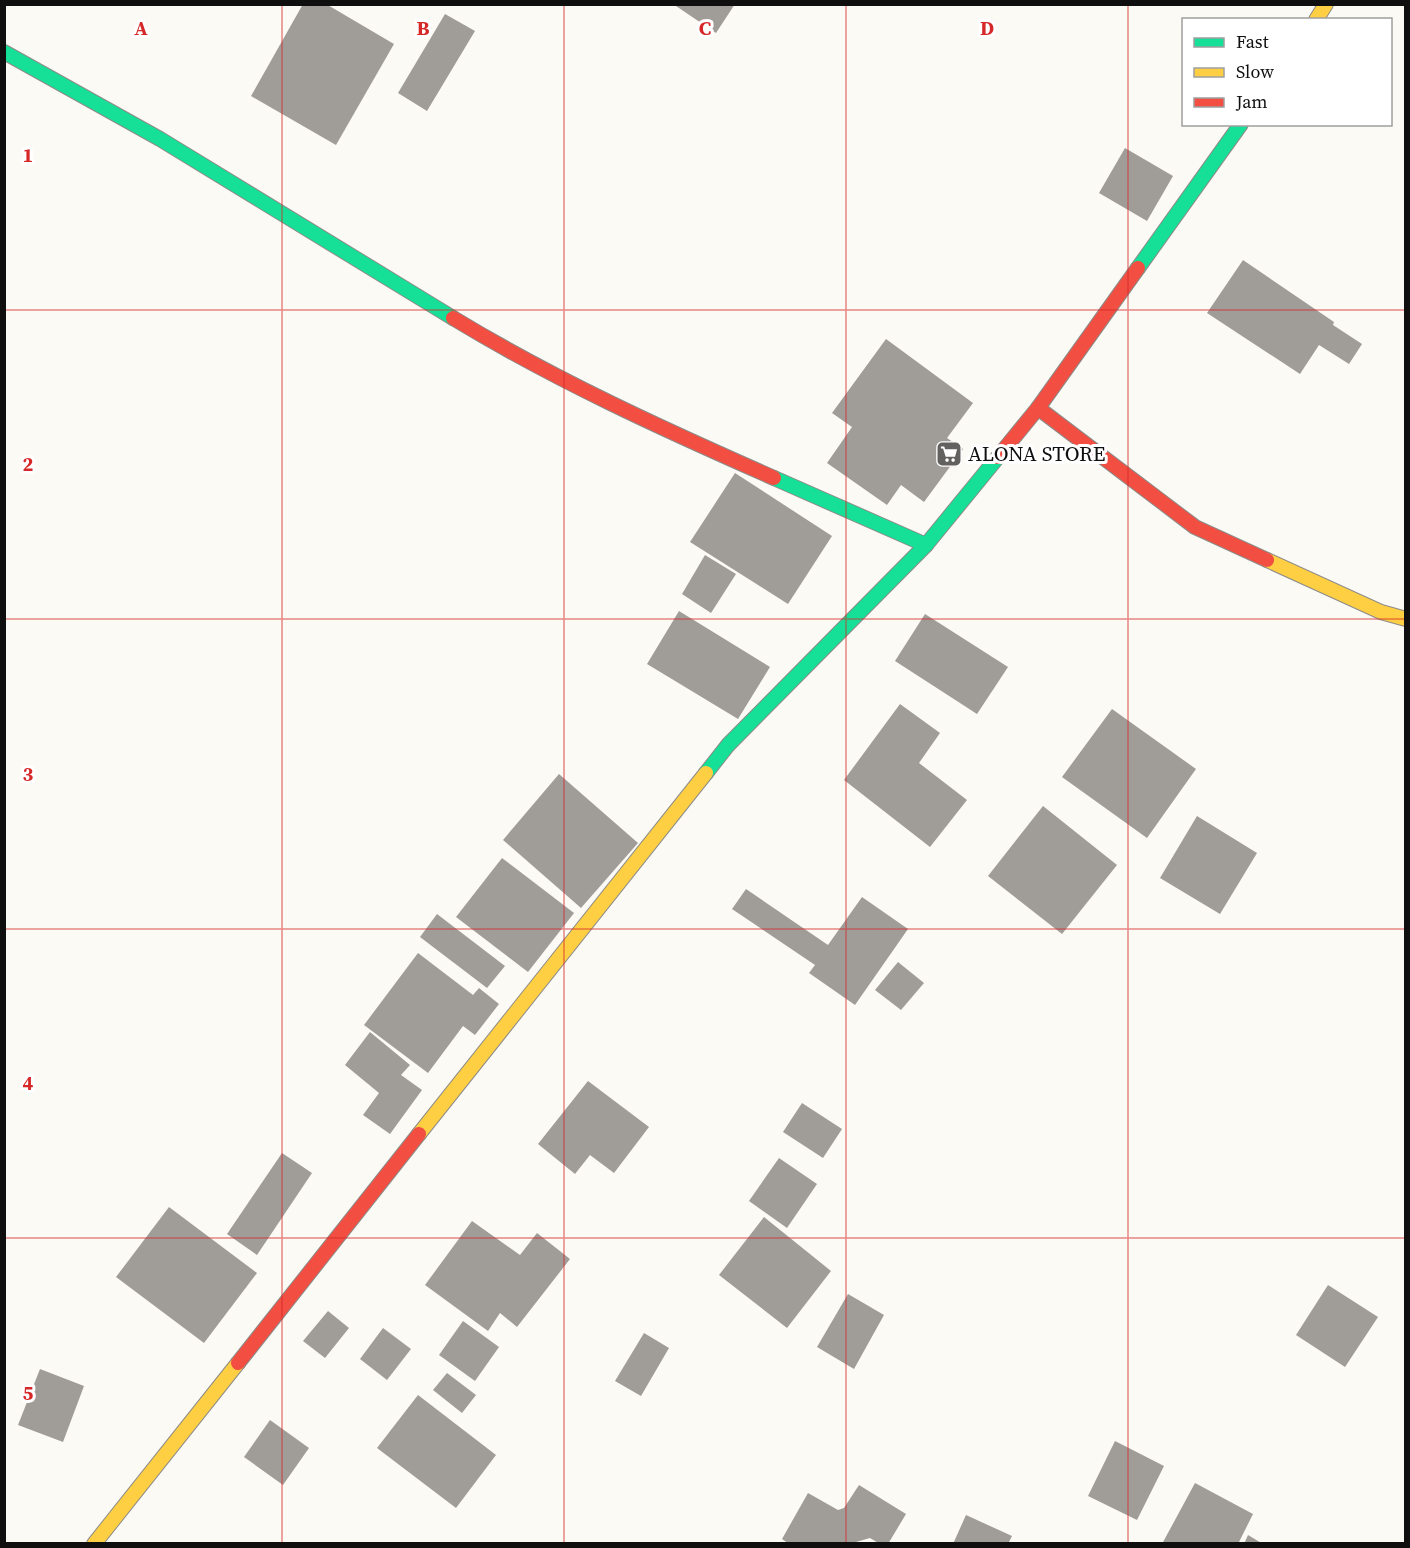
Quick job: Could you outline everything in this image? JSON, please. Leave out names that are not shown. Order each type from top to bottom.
[{"type":"street","points":[[1317,18],[1326,4]]},
{"type":"street","points":[[4,52],[160,139],[499,346],[691,441],[926,545]]},
{"type":"street","points":[[94,1544],[728,745],[926,545],[1038,408],[1239,126]]},
{"type":"street","points":[[1038,408],[1195,527],[1381,612],[1406,619]]},
{"type":"building","points":[[303,4],[326,4],[394,44],[336,145],[251,96]]},
{"type":"building","points":[[673,4],[735,4],[716,33]]},
{"type":"building","points":[[445,14],[475,31],[427,111],[398,93]]},
{"type":"building","points":[[1125,148],[1173,176],[1147,221],[1099,193]]},
{"type":"building","points":[[1243,260],[1334,322],[1333,325],[1362,344],[1349,364],[1319,345],[1300,374],[1207,313]]},
{"type":"building","points":[[886,339],[973,403],[947,438],[963,449],[924,502],[901,485],[887,505],[827,463],[852,427],[832,413]]},
{"type":"building","points":[[735,473],[832,536],[788,604],[690,542]]},
{"type":"building","points":[[705,555],[736,574],[711,613],[682,594]]},
{"type":"building","points":[[679,611],[770,667],[738,719],[647,664]]},
{"type":"building","points":[[925,614],[1008,667],[977,714],[895,661]]},
{"type":"building","points":[[900,704],[940,733],[919,763],[967,800],[930,847],[844,780]]},
{"type":"building","points":[[1112,709],[1196,769],[1147,838],[1062,777]]},
{"type":"building","points":[[559,774],[638,843],[581,908],[503,840]]},
{"type":"building","points":[[1043,806],[1117,865],[1062,934],[988,876]]},
{"type":"building","points":[[1197,816],[1257,853],[1220,914],[1160,878]]},
{"type":"building","points":[[502,858],[574,913],[528,972],[456,917]]},
{"type":"building","points":[[746,889],[828,945],[862,897],[908,929],[855,1005],[809,973],[815,965],[732,909]]},
{"type":"building","points":[[437,914],[505,966],[487,988],[420,937]]},
{"type":"building","points":[[418,953],[473,995],[479,988],[499,1004],[475,1035],[463,1026],[428,1073],[364,1025]]},
{"type":"building","points":[[898,962],[924,983],[901,1010],[875,990]]},
{"type":"building","points":[[370,1032],[410,1065],[401,1075],[422,1090],[390,1134],[363,1115],[379,1093],[345,1065]]},
{"type":"building","points":[[588,1081],[649,1127],[614,1173],[590,1155],[575,1174],[538,1144]]},
{"type":"building","points":[[802,1103],[842,1129],[823,1158],[783,1132]]},
{"type":"building","points":[[282,1153],[312,1173],[257,1255],[227,1234]]},
{"type":"building","points":[[779,1158],[817,1184],[787,1228],[749,1201]]},
{"type":"building","points":[[169,1207],[257,1273],[204,1343],[116,1277]]},
{"type":"building","points":[[764,1217],[831,1271],[787,1328],[719,1275]]},
{"type":"building","points":[[472,1221],[520,1255],[537,1233],[570,1259],[517,1327],[500,1313],[488,1331],[425,1285]]},
{"type":"building","points":[[1328,1285],[1378,1317],[1345,1367],[1296,1335]]},
{"type":"building","points":[[848,1294],[884,1315],[854,1369],[817,1347]]},
{"type":"building","points":[[328,1311],[349,1328],[325,1358],[303,1341]]},
{"type":"building","points":[[463,1321],[499,1347],[475,1381],[439,1355]]},
{"type":"building","points":[[383,1328],[411,1349],[387,1380],[360,1359]]},
{"type":"building","points":[[644,1333],[669,1348],[641,1396],[615,1381]]},
{"type":"building","points":[[40,1369],[84,1386],[63,1442],[18,1425]]},
{"type":"building","points":[[447,1373],[476,1395],[462,1413],[433,1390]]},
{"type":"building","points":[[418,1395],[496,1455],[456,1508],[377,1448]]},
{"type":"building","points":[[270,1420],[309,1448],[283,1485],[244,1457]]},
{"type":"building","points":[[1115,1441],[1164,1466],[1137,1520],[1088,1496]]},
{"type":"building","points":[[1195,1483],[1253,1514],[1238,1544],[1162,1544]]},
{"type":"building","points":[[859,1485],[906,1514],[888,1544],[880,1544],[870,1538],[849,1544],[789,1544],[782,1539],[808,1493],[838,1510],[844,1508]]},
{"type":"building","points":[[966,1515],[1012,1536],[1008,1544],[953,1544]]},
{"type":"building","points":[[1248,1535],[1263,1544],[1244,1544]]},
{"type":"traffic: fast","points":[[4,52],[160,139],[453,318]]},
{"type":"traffic: fast","points":[[1138,268],[1240,126]]},
{"type":"traffic: fast","points":[[706,773],[728,745],[926,545],[998,457]]},
{"type":"traffic: fast","points":[[774,478],[926,545]]},
{"type":"traffic: slow","points":[[1317,18],[1326,4]]},
{"type":"traffic: slow","points":[[1267,560],[1381,612],[1406,619]]},
{"type":"traffic: slow","points":[[419,1134],[706,773]]},
{"type":"traffic: slow","points":[[94,1544],[238,1363]]},
{"type":"traffic: jam","points":[[998,457],[1038,408],[1138,268]]},
{"type":"traffic: jam","points":[[453,318],[531,362],[651,423],[774,478]]},
{"type":"traffic: jam","points":[[1038,408],[1195,527],[1267,560]]},
{"type":"traffic: jam","points":[[238,1363],[419,1134]]},
{"type":"place","name":"ALONA STORE","points":[[949,454]]}]
